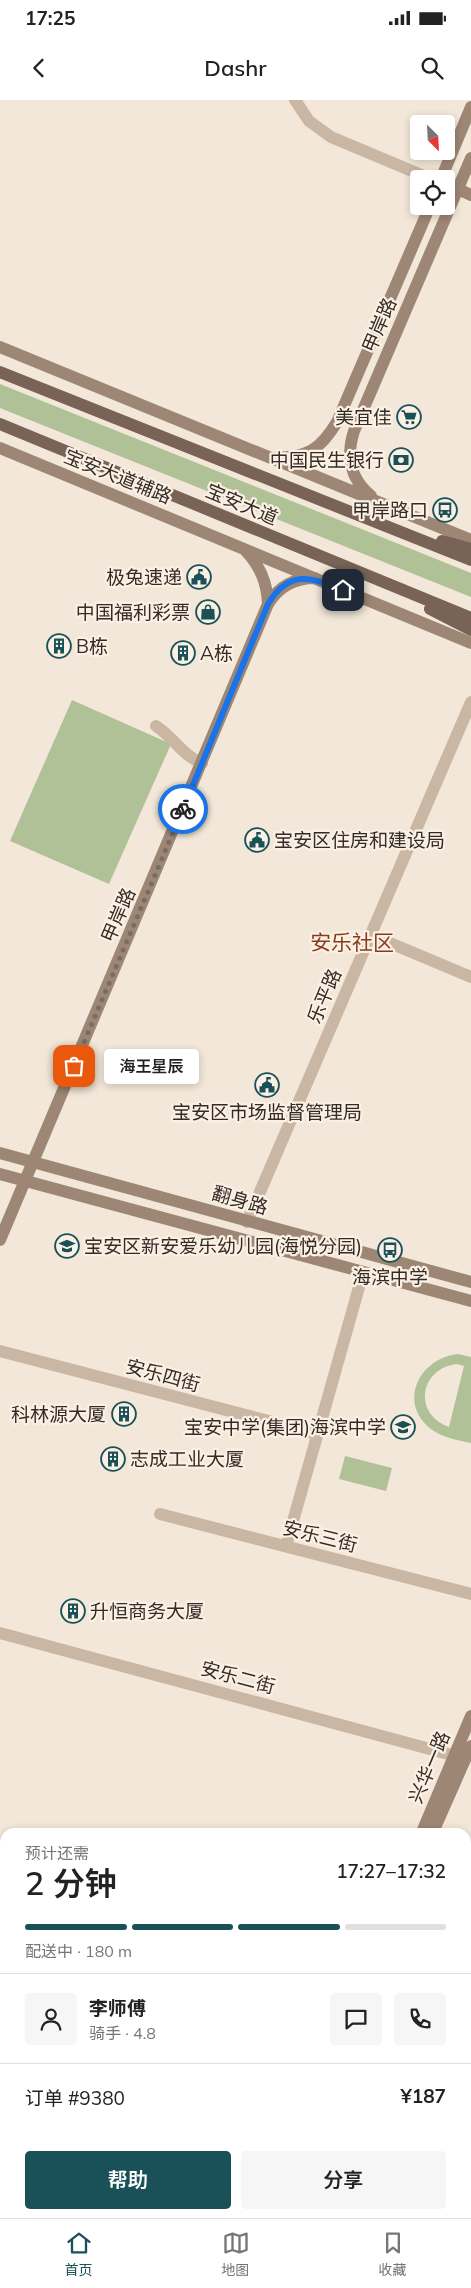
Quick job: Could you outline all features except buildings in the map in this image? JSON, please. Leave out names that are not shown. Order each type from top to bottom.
[{"type":"main road","points":[[446,170],[471,107]]},
{"type":"main road","name":"甲岸路","points":[[379,503],[363,489],[352,472],[349,461],[349,446],[471,158]]},
{"type":"main road","points":[[458,189],[471,195]]},
{"type":"main road","name":"甲岸路","points":[[269,458],[294,458],[319,448],[328,437],[337,422],[426,215]]},
{"type":"main road","points":[[406,261],[406,268],[412,274],[418,274],[424,267]]},
{"type":"main road","points":[[0,347],[471,540]]},
{"type":"main road","name":"宝安大道","points":[[0,372],[471,560]]},
{"type":"main road","name":"宝安大道","points":[[0,424],[471,618]]},
{"type":"main road","name":"宝安大道辅路","points":[[0,448],[471,644]]},
{"type":"main road","points":[[385,526],[471,549]]},
{"type":"main road","points":[[244,549],[254,560],[264,577],[268,604]]},
{"type":"main road","points":[[365,575],[471,630]]},
{"type":"main road","points":[[268,604],[275,593],[294,580],[315,578]]},
{"type":"main road","name":"甲岸路","points":[[0,1240],[268,604]]},
{"type":"main road","name":"翻身路","points":[[0,1153],[471,1282]]},
{"type":"main road","name":"翻身路","points":[[0,1174],[471,1302]]},
{"type":"main road","name":"兴华一路","points":[[434,1828],[460,1756],[471,1716]]},
{"type":"main road","name":"兴华一路","points":[[424,1828],[460,1756],[471,1746]]},
{"type":"street","points":[[295,100],[304,115],[322,132],[410,170]]},
{"type":"street","name":"乐平路","points":[[247,1222],[471,702]]},
{"type":"street","points":[[156,726],[170,736],[190,759],[202,763]]},
{"type":"street","points":[[371,935],[471,977]]},
{"type":"street","points":[[286,1546],[363,1272]]},
{"type":"street","name":"安乐四街","points":[[0,1351],[318,1434]]},
{"type":"street","name":"安乐三街","points":[[160,1514],[471,1594]]},
{"type":"street","name":"安乐二街","points":[[0,1633],[460,1756]]},
{"type":"green space","points":[[0,384],[471,573],[471,597],[0,408]]},
{"type":"green space","points":[[72,700],[171,744],[109,884],[10,841]]},
{"type":"green space","points":[[458,1354],[471,1357],[471,1443],[435,1432],[421,1418],[415,1407],[414,1395],[417,1383],[423,1373],[444,1357]],"holes":[[[457,1364],[464,1366],[449,1427],[437,1421],[429,1412],[425,1392],[428,1382],[445,1367]]]},
{"type":"green space","points":[[345,1456],[392,1468],[386,1491],[339,1479]]},
{"type":"way so far","points":[[74,1066],[183,809]]},
{"type":"place","name":"美宜佳","points":[[409,417]]},
{"type":"place","name":"中国民生银行","points":[[401,460]]},
{"type":"place","name":"甲岸路口","points":[[445,510]]},
{"type":"place","name":"极兔速递","points":[[199,577]]},
{"type":"place","name":"中国福利彩票","points":[[208,612]]},
{"type":"place","name":"B栋","points":[[59,646]]},
{"type":"place","name":"A栋","points":[[183,653]]},
{"type":"place","name":"宝安区住房和建设局","points":[[257,840]]},
{"type":"place","name":"海王星辰","points":[[74,1066]]},
{"type":"place","name":"宝安区市场监督管理局","points":[[267,1085]]},
{"type":"place","name":"宝安区新安爱乐幼儿园(海悦分园)","points":[[67,1246]]},
{"type":"place","name":"海滨中学","points":[[390,1250]]},
{"type":"place","name":"科林源大厦","points":[[124,1414]]},
{"type":"place","name":"宝安中学(集团)海滨中学","points":[[403,1427]]},
{"type":"place","name":"志成工业大厦","points":[[113,1459]]},
{"type":"place","name":"升恒商务大厦","points":[[73,1611]]},
{"type":"district","name":"安乐社区","points":[[352,942]]},
{"type":"route","points":[[183,809],[268,604],[275,593],[294,580],[303,578],[315,578],[343,590]]}]
